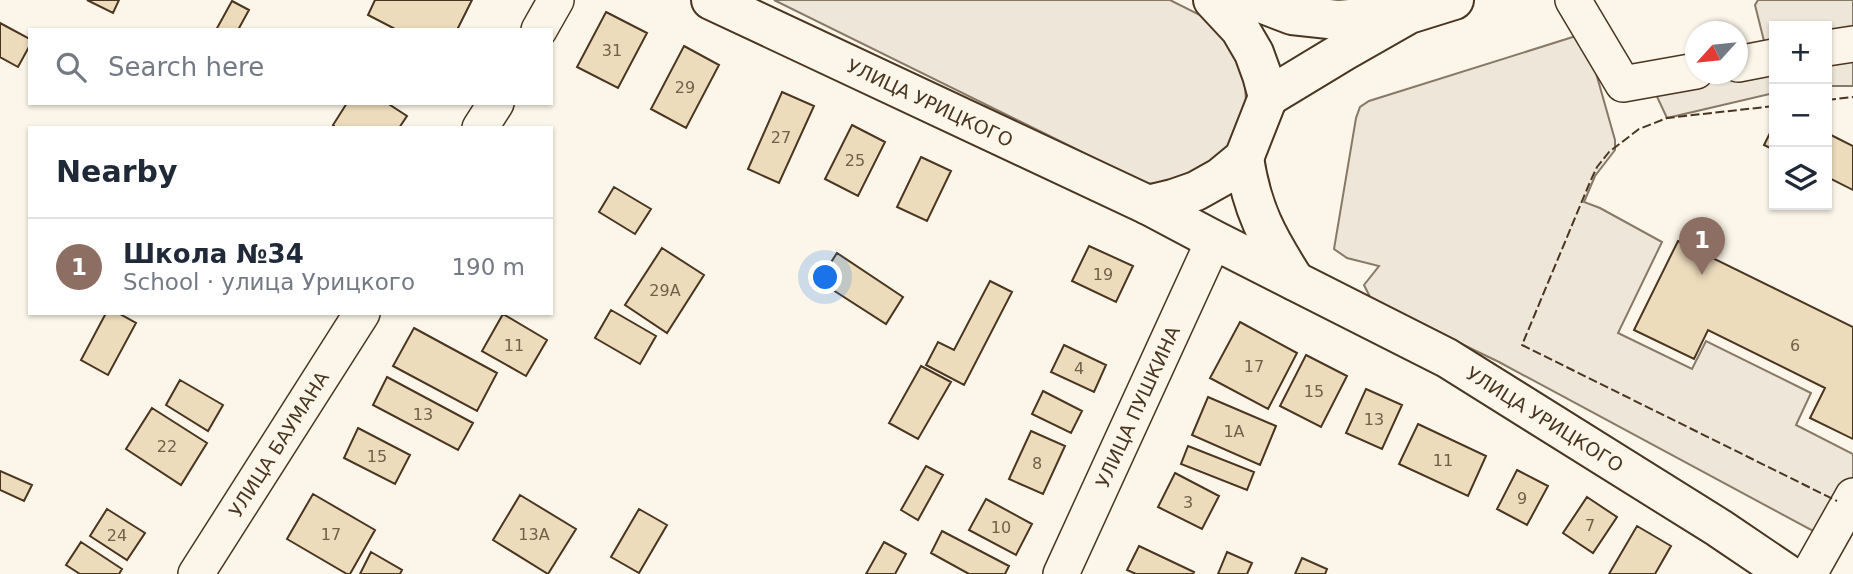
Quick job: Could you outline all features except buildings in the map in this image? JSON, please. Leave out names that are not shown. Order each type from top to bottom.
[{"type":"main road","name":"УЛИЦА УРИЦКОГО","points":[[712,0],[1148,205],[1447,358],[1719,527],[1787,574]]},
{"type":"main road","points":[[1148,205],[1173,200],[1196,191],[1221,177],[1244,158],[1268,97],[1262,75],[1247,41],[1240,29],[1213,0]]},
{"type":"main road","points":[[1253,0],[1292,15],[1338,20],[1409,14]]},
{"type":"main road","points":[[1268,97],[1409,14],[1454,0]]},
{"type":"main road","points":[[1244,158],[1248,187],[1258,216],[1295,281]]},
{"type":"street","points":[[540,28],[556,0]]},
{"type":"street","points":[[1573,0],[1623,84],[1685,73]]},
{"type":"street","points":[[1832,47],[1853,44]]},
{"type":"street","points":[[1748,62],[1769,58]]},
{"type":"street","points":[[481,126],[495,105]]},
{"type":"street","name":"УЛИЦА ПУШКИНА","points":[[1061,574],[1214,240]]},
{"type":"street","name":"УЛИЦА БАУМАНА","points":[[196,574],[361,315]]},
{"type":"street","points":[[1809,574],[1853,496]]},
{"type":"shaded area","points":[[774,0],[1170,0],[1200,15],[1221,34],[1239,65],[1245,83],[1246,102],[1228,149],[1198,173],[1147,184]]},
{"type":"shaded area","points":[[1758,0],[1853,0],[1853,29],[1832,32],[1832,21],[1769,21],[1769,44],[1765,45],[1755,5]]},
{"type":"shaded area","points":[[1576,36],[1594,66],[1615,140],[1615,150],[1595,176],[1584,202],[1662,242],[1618,333],[1692,369],[1706,341],[1811,393],[1796,425],[1853,454],[1853,489],[1815,532],[1499,362],[1372,301],[1364,285],[1379,266],[1347,258],[1334,249],[1360,107],[1369,101]]},
{"type":"shaded area","points":[[1853,43],[1853,86],[1832,86],[1832,45]]},
{"type":"shaded area","points":[[1769,59],[1769,94],[1667,118],[1652,86],[1685,77],[1685,84],[1748,84],[1748,69]]},
{"type":"fence","points":[[1832,99],[1853,97]]},
{"type":"fence","points":[[1769,107],[1667,118],[1639,129],[1609,152],[1597,167],[1590,182],[1522,345],[1837,501]]},
{"type":"place","name":"Школа №34","points":[[1702,275]]}]
